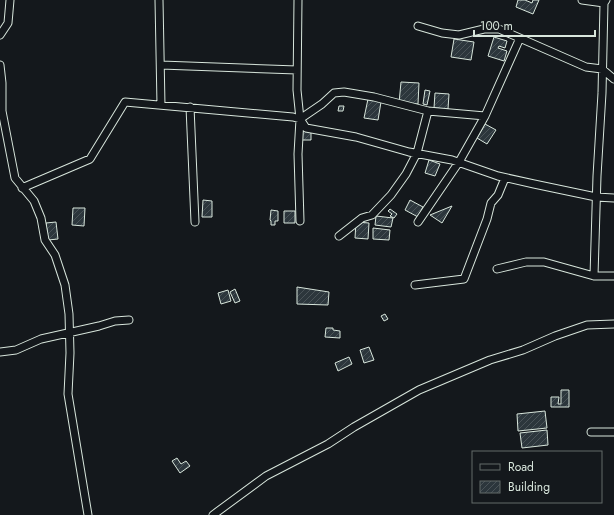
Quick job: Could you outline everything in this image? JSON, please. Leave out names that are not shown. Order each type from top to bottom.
[{"type":"street","points":[[0,35],[8,22],[10,0]]},
{"type":"street","points":[[159,0],[161,105]]},
{"type":"street","points":[[298,0],[297,90],[300,119],[298,154],[300,221]]},
{"type":"street","points":[[582,0],[605,2],[602,93],[596,196],[594,276]]},
{"type":"street","points":[[418,26],[442,33],[459,35],[484,29],[499,29],[586,67],[602,69],[614,79]]},
{"type":"street","points":[[418,222],[459,162],[485,116],[520,38]]},
{"type":"street","points":[[0,65],[2,83],[1,111],[15,178],[34,201],[41,218],[45,240],[55,255],[65,285],[70,333],[68,394],[88,515]]},
{"type":"street","points":[[161,65],[297,70]]},
{"type":"street","points":[[300,119],[322,104],[334,93],[344,92],[374,97],[428,111],[485,116]]},
{"type":"street","points":[[22,188],[90,159],[125,102],[293,117],[300,119],[306,128],[356,137],[409,152],[459,162],[466,166],[505,178],[596,196],[614,198]]},
{"type":"street","points":[[190,107],[195,222]]},
{"type":"street","points":[[339,236],[362,218],[372,215],[391,195],[406,174],[417,153],[428,111]]},
{"type":"street","points":[[415,285],[464,279],[487,219],[491,203],[498,195],[505,178]]},
{"type":"street","points":[[498,269],[526,262],[544,262],[594,276],[614,276]]},
{"type":"street","points":[[0,352],[16,350],[41,339],[61,334],[115,321],[129,320]]},
{"type":"street","points":[[213,515],[266,476],[328,444],[354,427],[419,390],[490,360],[523,350],[555,336],[587,325],[614,324]]},
{"type":"street","points":[[590,432],[614,432]]},
{"type":"building","points":[[518,0],[525,0],[532,3],[533,0],[539,0],[533,14],[516,7]]},
{"type":"building","points":[[494,37],[507,41],[505,48],[499,46],[498,48],[507,51],[504,61],[488,56]]},
{"type":"building","points":[[454,39],[474,42],[471,60],[451,57]]},
{"type":"building","points":[[401,82],[419,83],[418,104],[399,103]]},
{"type":"building","points":[[425,90],[430,91],[427,105],[423,104]]},
{"type":"building","points":[[435,93],[449,94],[448,109],[434,108]]},
{"type":"building","points":[[368,99],[381,102],[378,120],[364,118]]},
{"type":"building","points":[[339,106],[344,106],[343,111],[338,111]]},
{"type":"building","points":[[485,124],[496,130],[487,144],[477,138]]},
{"type":"building","points":[[300,131],[311,131],[311,140],[300,140]]},
{"type":"building","points":[[429,160],[440,164],[435,176],[425,173]]},
{"type":"building","points":[[203,200],[212,201],[212,217],[202,217]]},
{"type":"building","points":[[410,200],[423,207],[418,217],[405,210]]},
{"type":"building","points":[[452,206],[442,223],[430,215]]},
{"type":"building","points":[[73,208],[85,208],[84,226],[72,225]]},
{"type":"building","points":[[390,209],[397,214],[394,218],[390,216],[392,214],[388,211]]},
{"type":"building","points":[[271,210],[278,211],[278,221],[275,221],[275,225],[271,225]]},
{"type":"building","points":[[284,211],[295,211],[295,223],[284,223]]},
{"type":"building","points":[[376,216],[393,218],[391,227],[375,225]]},
{"type":"building","points":[[56,222],[58,239],[48,240],[46,223]]},
{"type":"building","points":[[356,222],[369,223],[368,239],[355,238]]},
{"type":"building","points":[[373,228],[390,230],[389,240],[373,239]]},
{"type":"building","points":[[297,287],[329,292],[328,305],[297,304]]},
{"type":"building","points":[[235,289],[240,301],[235,303],[230,292]]},
{"type":"building","points":[[228,290],[231,301],[221,304],[218,293]]},
{"type":"building","points":[[385,314],[388,319],[384,321],[381,316]]},
{"type":"building","points":[[326,328],[333,328],[333,330],[340,331],[340,338],[325,337]]},
{"type":"building","points":[[369,347],[374,360],[364,363],[360,350]]},
{"type":"building","points":[[349,357],[352,364],[338,371],[335,363]]},
{"type":"building","points":[[561,390],[569,390],[569,407],[551,407],[551,397],[559,397],[558,404],[561,404]]},
{"type":"building","points":[[545,411],[547,428],[518,431],[517,414]]},
{"type":"building","points":[[547,430],[548,445],[522,448],[520,433]]},
{"type":"building","points":[[177,458],[181,464],[186,461],[190,466],[180,473],[172,461]]}]
